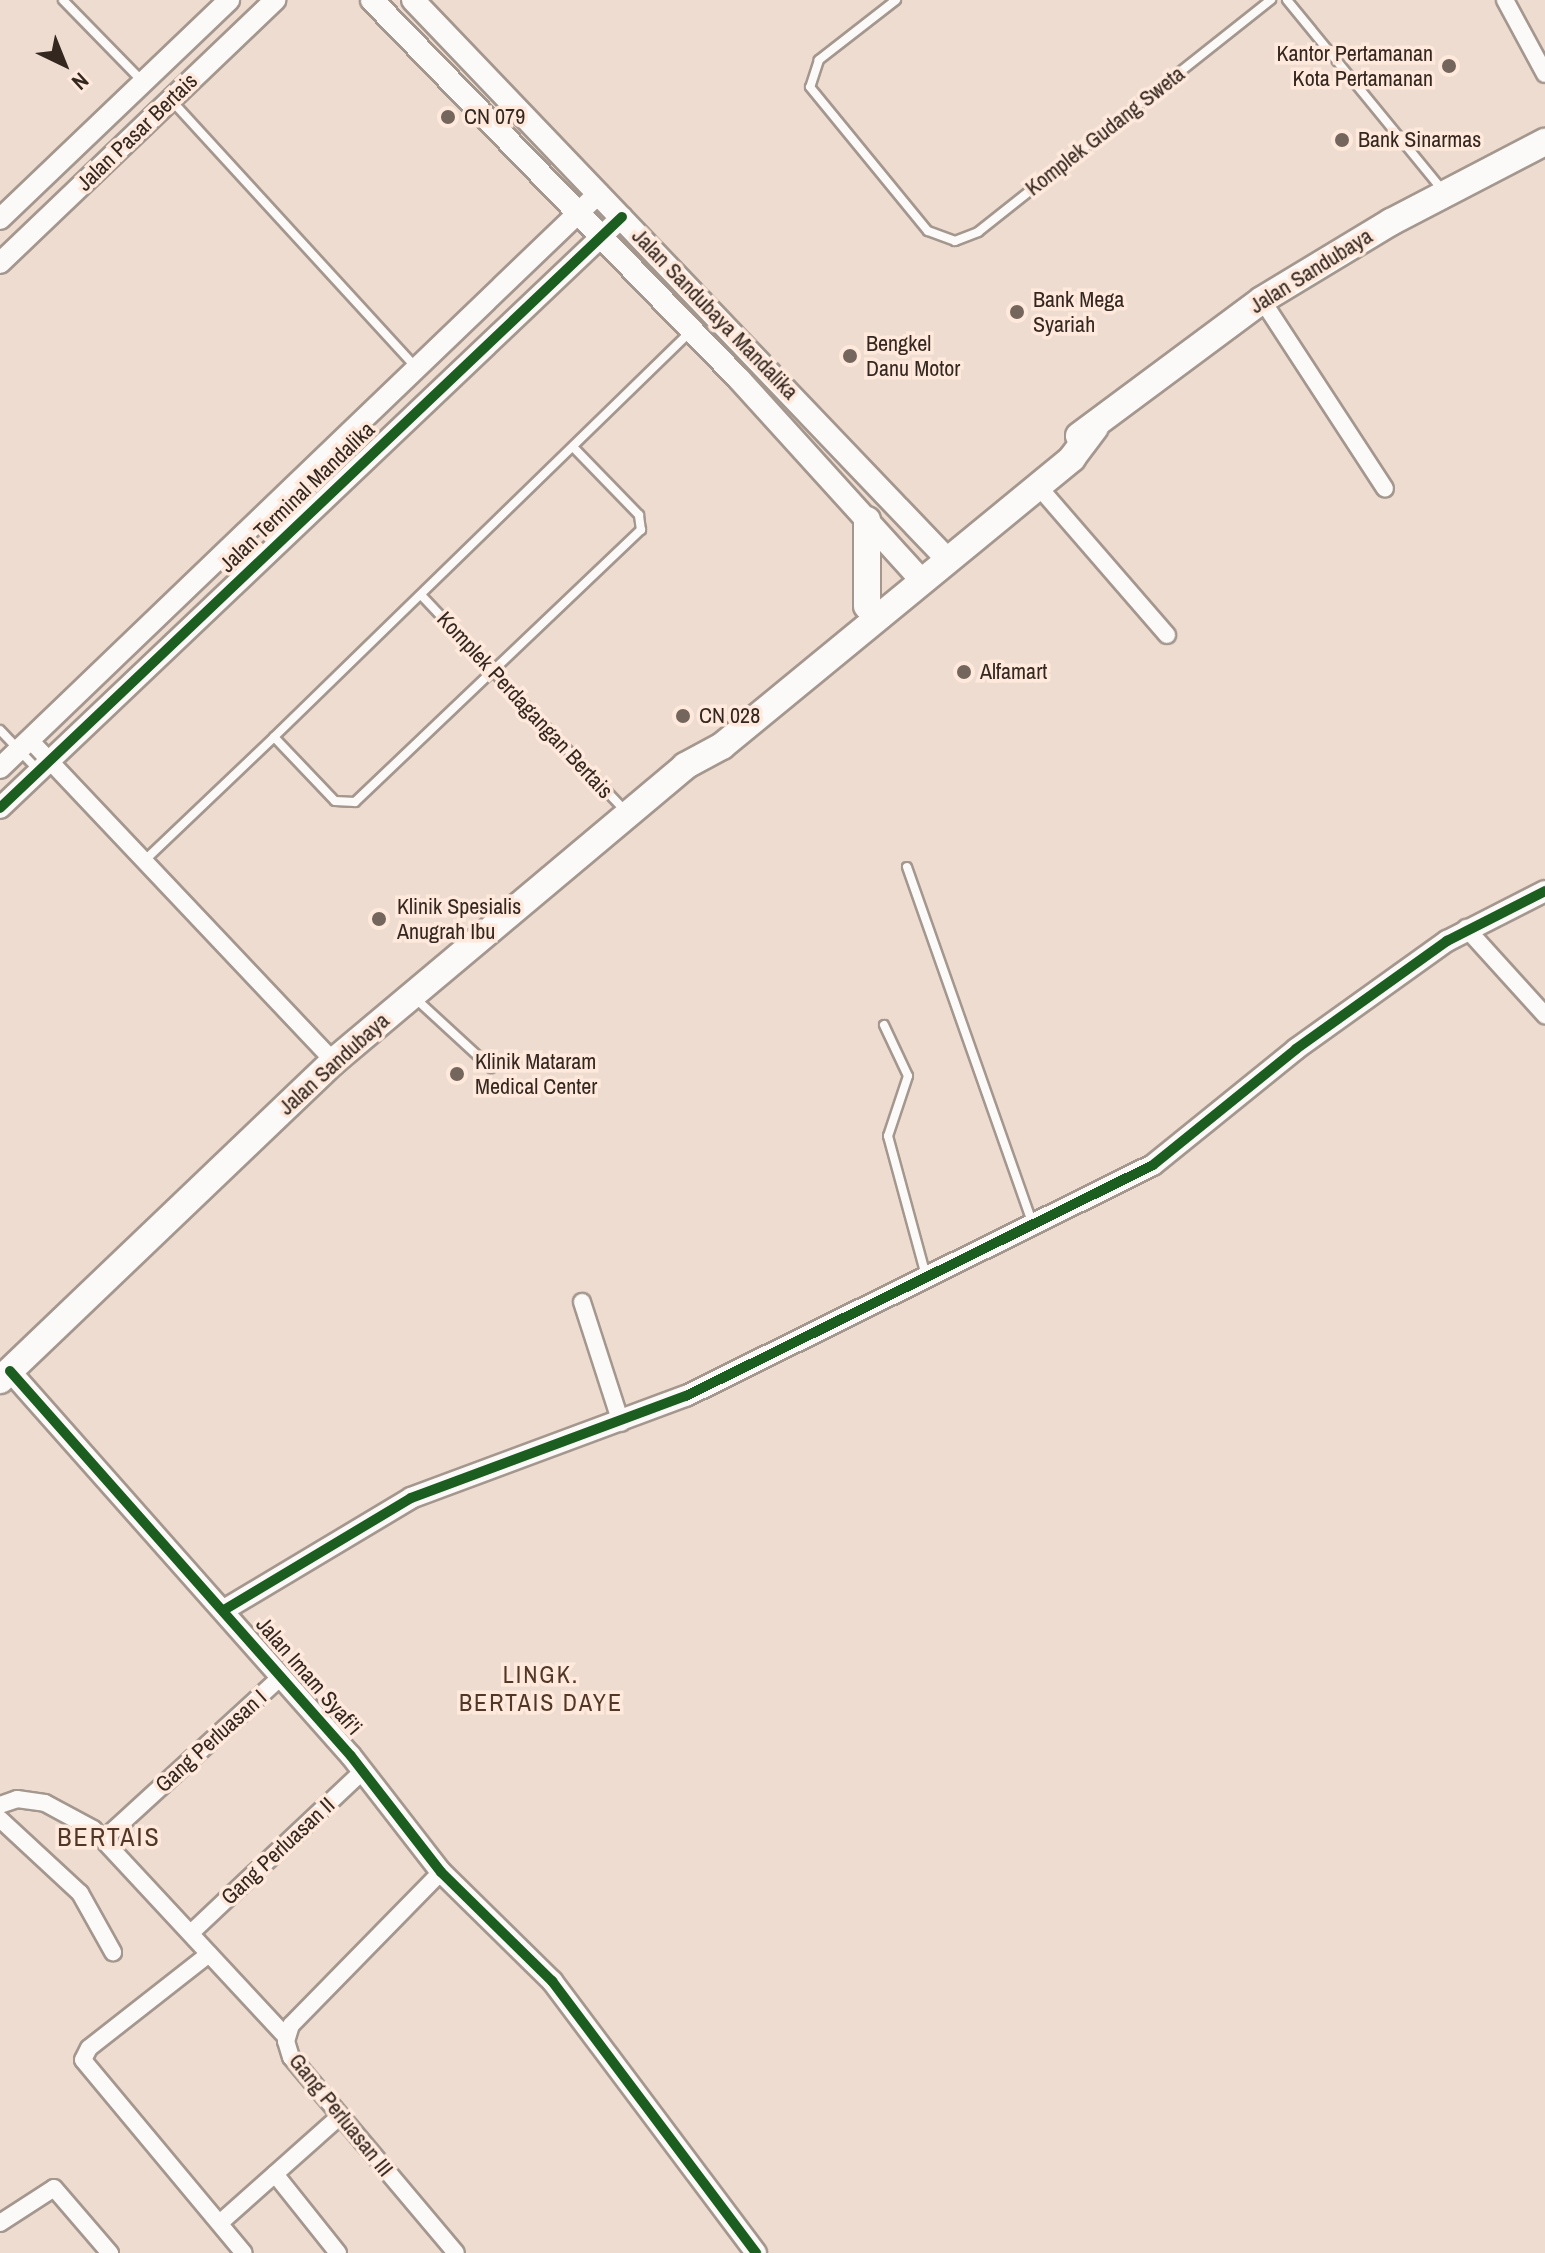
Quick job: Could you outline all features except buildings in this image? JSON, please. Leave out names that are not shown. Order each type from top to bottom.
[{"type":"highway","name":"Jalan Sandubaya","points":[[943,554],[1038,486],[1095,428],[1262,300],[1445,193],[1545,142]]},
{"type":"highway","name":"Jalan Sandubaya","points":[[685,766],[722,746],[1062,446],[1095,428]]},
{"type":"highway","points":[[867,520],[867,606]]},
{"type":"highway","name":"Jalan Sandubaya","points":[[5,1376],[334,1061],[685,766],[710,734],[867,606],[917,575]]},
{"type":"main road","points":[[372,0],[692,330],[917,575]]},
{"type":"main road","name":"Jalan Sandubaya Mandalika","points":[[413,0],[943,554]]},
{"type":"street","points":[[0,219],[229,0]]},
{"type":"street","name":"Jalan Pasar Bertais","points":[[0,263],[275,0]]},
{"type":"street","points":[[1505,0],[1545,74]]},
{"type":"street","points":[[0,768],[414,365],[599,193]]},
{"type":"street","name":"Jalan Terminal Mandalika","points":[[0,808],[622,217]]},
{"type":"street","points":[[1262,300],[1385,489]]},
{"type":"street","points":[[1038,486],[1167,635]]},
{"type":"street","points":[[24,745],[144,861],[334,1061]]},
{"type":"street","points":[[224,1610],[411,1498],[621,1423],[784,1349],[925,1272],[1032,1223],[1178,1148],[1296,1049],[1466,928],[1545,891]]},
{"type":"street","points":[[1466,928],[1545,1015]]},
{"type":"street","points":[[582,1302],[621,1423]]},
{"type":"street","name":"Jalan Imam Syafi'i","points":[[5,1376],[224,1610],[363,1771],[441,1872],[568,2000],[756,2253]]},
{"type":"street","name":"Gang Perluasan I","points":[[104,1839],[282,1676]]},
{"type":"street","name":"Gang Perluasan II","points":[[193,1931],[363,1771]]},
{"type":"street","points":[[0,1805],[45,1803],[104,1839],[193,1931],[209,1954],[286,2037]]},
{"type":"street","points":[[0,1819],[80,1893],[113,1952]]},
{"type":"street","name":"Gang Perluasan III","points":[[441,1872],[286,2037],[291,2057],[456,2253]]},
{"type":"street","points":[[209,1954],[89,2048],[83,2060],[244,2253]]},
{"type":"street","points":[[221,2222],[340,2116]]},
{"type":"street","points":[[275,2174],[338,2253]]},
{"type":"street","points":[[0,2223],[54,2188],[110,2253]]},
{"type":"lane","points":[[63,0],[143,82]]},
{"type":"lane","name":"Komplek Gudang Sweta","points":[[896,0],[819,60],[810,87],[933,234],[949,240],[973,236],[1271,0]]},
{"type":"lane","points":[[1287,0],[1445,193]]},
{"type":"lane","points":[[171,100],[414,365]]},
{"type":"lane","points":[[144,861],[422,596],[692,330]]},
{"type":"lane","points":[[274,737],[346,806],[494,671],[641,530],[639,515],[574,448]]},
{"type":"lane","name":"Komplek Perdagangan Bertais","points":[[422,596],[629,814]]},
{"type":"lane","points":[[0,730],[24,745]]},
{"type":"lane","points":[[907,867],[1032,1223]]},
{"type":"lane","points":[[412,995],[491,1068]]},
{"type":"lane","points":[[884,1025],[908,1076],[888,1136],[925,1272]]},
{"type":"cycle path","points":[[0,808],[622,217]]},
{"type":"cycle path","points":[[224,1610],[411,1498],[686,1396],[1153,1165],[1296,1049],[1447,941],[1545,891]]},
{"type":"cycle path","points":[[10,1371],[351,1756],[441,1872],[552,1981],[756,2253]]},
{"type":"place","name":"Kantor Pertamanan Kota Pertamanan","points":[[1449,66]]},
{"type":"place","name":"CN 079","points":[[448,117]]},
{"type":"place","name":"Bank Sinarmas","points":[[1342,140]]},
{"type":"place","name":"Bank Mega Syariah","points":[[1017,312]]},
{"type":"place","name":"Bengkel Danu Motor","points":[[850,356]]},
{"type":"place","name":"Alfamart","points":[[964,672]]},
{"type":"place","name":"CN 028","points":[[683,716]]},
{"type":"place","name":"Klinik Spesialis Anugrah Ibu","points":[[379,919]]},
{"type":"place","name":"Klinik Mataram Medical Center","points":[[457,1074]]},
{"type":"district","name":"LINGK. BERTAIS DAYE","points":[[541,1689]]},
{"type":"district","name":"BERTAIS","points":[[109,1837]]}]
